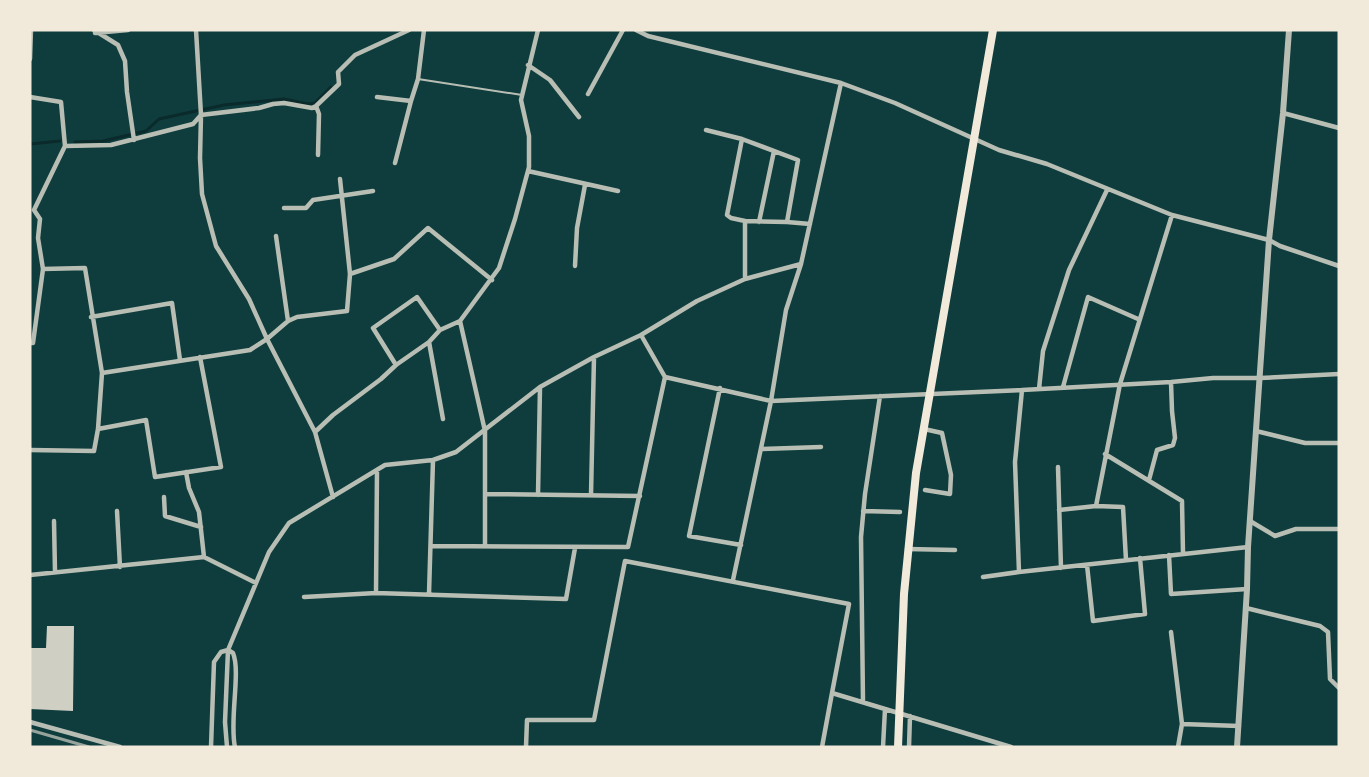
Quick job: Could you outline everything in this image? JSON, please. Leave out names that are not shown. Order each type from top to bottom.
[{"type":"main road","points":[[898,747],[907,549],[924,429],[993,30]]},
{"type":"street","points":[[30,59],[31,30]]},
{"type":"street","points":[[94,31],[128,30]]},
{"type":"street","points":[[196,30],[201,113],[202,194],[208,220],[216,246],[249,299],[315,432],[333,497]]},
{"type":"street","points":[[65,146],[111,145],[134,136],[193,124],[201,113],[259,108],[284,103],[312,108],[339,84],[338,72],[354,55],[409,30]]},
{"type":"street","points":[[395,163],[418,79],[424,30]]},
{"type":"street","points":[[315,432],[333,415],[429,342],[441,330],[460,321],[499,268],[528,171],[530,136],[521,100],[538,30]]},
{"type":"street","points":[[588,94],[623,30]]},
{"type":"street","points":[[636,30],[648,36],[841,83],[895,103],[973,140],[1047,164],[1172,215],[1269,240],[1339,266]]},
{"type":"street","points":[[1237,747],[1269,240],[1283,113],[1289,30]]},
{"type":"street","points":[[94,31],[118,45],[125,61],[134,136]]},
{"type":"street","points":[[528,65],[550,80],[579,117]]},
{"type":"street","points":[[733,580],[771,401],[786,310],[801,264],[841,83]]},
{"type":"street","points":[[30,97],[61,102],[65,146],[32,210],[40,219],[38,238],[43,269],[33,343],[30,343]]},
{"type":"street","points":[[377,97],[411,101]]},
{"type":"street","points":[[316,106],[319,114],[318,155]]},
{"type":"street","points":[[1283,113],[1339,128]]},
{"type":"street","points":[[706,130],[742,139],[798,160],[787,222]]},
{"type":"street","points":[[742,139],[727,214],[731,218],[745,221],[810,224]]},
{"type":"street","points":[[759,222],[774,151]]},
{"type":"street","points":[[528,171],[618,191]]},
{"type":"street","points":[[102,373],[249,350],[267,339],[288,321],[297,317],[347,311],[350,274],[340,179]]},
{"type":"street","points":[[575,266],[577,228],[585,185]]},
{"type":"street","points":[[1039,389],[1043,351],[1069,270],[1107,190]]},
{"type":"street","points":[[284,208],[306,208],[313,200],[373,191]]},
{"type":"street","points":[[1096,506],[1120,384],[1138,319],[1172,215]]},
{"type":"street","points":[[745,221],[745,279]]},
{"type":"street","points":[[350,274],[394,259],[428,228],[492,280]]},
{"type":"street","points":[[276,236],[288,321]]},
{"type":"street","points":[[227,747],[225,722],[228,650],[269,552],[289,523],[385,465],[433,460],[456,452],[540,387],[594,357],[641,335],[697,301],[745,279],[801,264]]},
{"type":"street","points":[[30,450],[94,451],[98,429],[102,373],[85,268],[43,269]]},
{"type":"street","points":[[396,365],[373,328],[417,297],[441,330]]},
{"type":"street","points":[[1063,387],[1088,297],[1138,319]]},
{"type":"street","points":[[92,317],[172,303],[180,360]]},
{"type":"street","points":[[460,321],[485,430],[485,545]]},
{"type":"street","points":[[432,546],[628,547],[665,377],[641,335]]},
{"type":"street","points":[[429,342],[443,419]]},
{"type":"street","points":[[98,429],[146,420],[155,477],[221,467],[201,357]]},
{"type":"street","points":[[591,495],[594,357]]},
{"type":"street","points":[[665,377],[771,401],[930,395],[1213,378],[1339,374]]},
{"type":"street","points":[[1149,480],[1157,450],[1173,445],[1175,438],[1171,382]]},
{"type":"street","points":[[538,495],[540,387]]},
{"type":"street","points":[[720,388],[688,536],[741,545]]},
{"type":"street","points":[[1019,572],[1015,462],[1022,390]]},
{"type":"street","points":[[863,702],[861,537],[880,396]]},
{"type":"street","points":[[924,429],[942,433],[951,475],[950,494],[925,490]]},
{"type":"street","points":[[1256,431],[1305,443],[1339,443]]},
{"type":"street","points":[[761,449],[821,447]]},
{"type":"street","points":[[1105,454],[1182,501],[1183,554]]},
{"type":"street","points":[[429,594],[433,460]]},
{"type":"street","points":[[1058,467],[1061,568]]},
{"type":"street","points":[[376,593],[377,470]]},
{"type":"street","points":[[186,472],[189,488],[196,501],[204,557]]},
{"type":"street","points":[[486,494],[640,496]]},
{"type":"street","points":[[164,496],[165,516],[201,527]]},
{"type":"street","points":[[1059,510],[1096,506],[1123,507],[1126,560]]},
{"type":"street","points":[[117,511],[120,567]]},
{"type":"street","points":[[863,511],[900,512]]},
{"type":"street","points":[[54,521],[55,572]]},
{"type":"street","points":[[1250,521],[1275,537],[1296,530],[1339,529]]},
{"type":"street","points":[[983,577],[1248,547]]},
{"type":"street","points":[[304,597],[376,593],[566,598],[575,548]]},
{"type":"street","points":[[907,549],[955,550]]},
{"type":"street","points":[[1169,555],[1171,594],[1247,589]]},
{"type":"street","points":[[30,575],[204,557],[256,583]]},
{"type":"street","points":[[1087,565],[1093,621],[1145,614],[1140,558]]},
{"type":"street","points":[[526,747],[527,720],[594,720],[625,561],[849,604],[861,604]]},
{"type":"street","points":[[822,747],[849,604]]},
{"type":"street","points":[[1246,608],[1320,626],[1328,632],[1330,679],[1339,688]]},
{"type":"street","points":[[1171,632],[1182,724],[1178,747]]},
{"type":"street","points":[[211,747],[214,662],[221,652],[228,650],[233,653],[236,663],[232,720],[235,747]]},
{"type":"street","points":[[832,693],[1011,747]]},
{"type":"street","points":[[883,747],[885,709]]},
{"type":"street","points":[[909,747],[910,716]]},
{"type":"street","points":[[30,722],[120,747]]},
{"type":"street","points":[[1182,724],[1239,726]]},
{"type":"lane","points":[[418,79],[522,95]]},
{"type":"building","points":[[47,626],[74,626],[73,711],[30,709],[30,648],[46,648]]},
{"type":"waterway","points":[[75,142],[103,141],[146,131],[159,119],[224,105],[284,99],[308,104],[315,103],[331,87]]},
{"type":"waterway","points":[[30,144],[60,141]]},
{"type":"railway","points":[[30,730],[89,747]]}]
